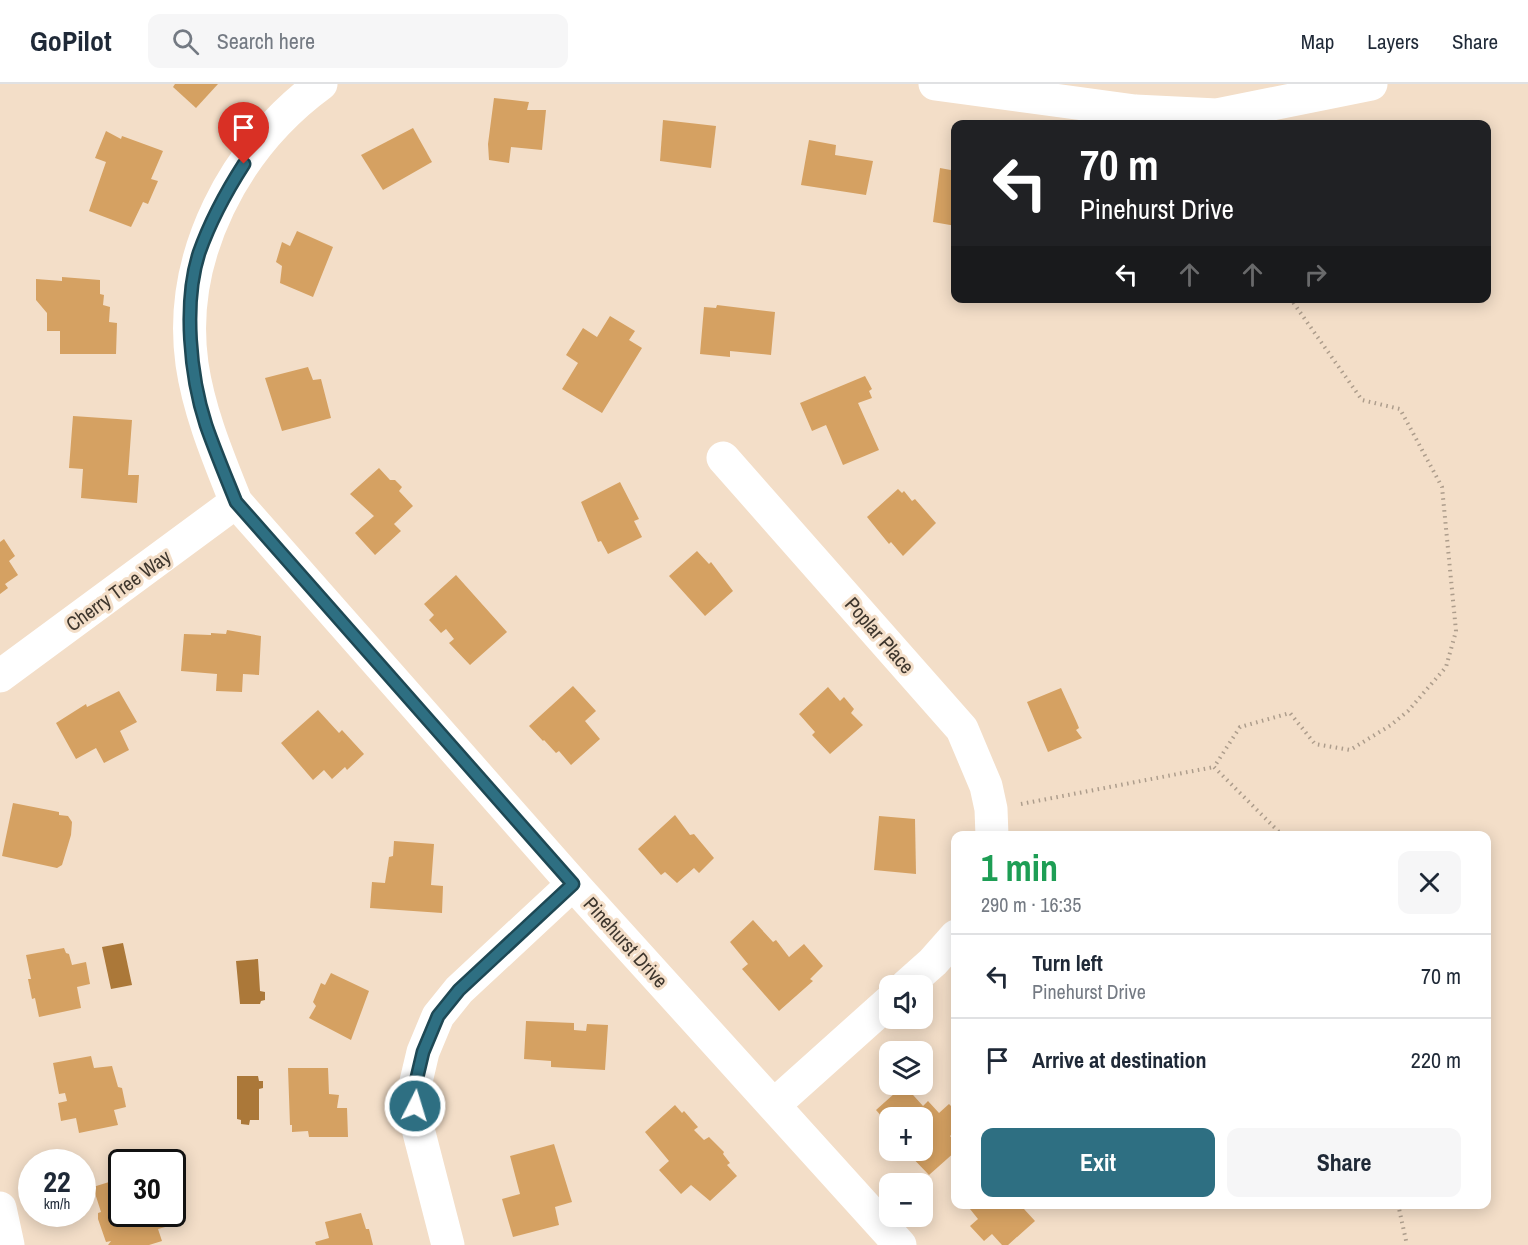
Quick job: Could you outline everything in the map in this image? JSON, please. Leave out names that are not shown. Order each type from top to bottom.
[{"type":"street","name":"Pinehurst Drive","points":[[321,84],[294,104],[254,148],[225,194],[199,255],[191,307],[192,363],[206,424],[236,502],[573,884],[900,1245]]},
{"type":"street","points":[[935,84],[1135,111],[1207,115],[1217,115],[1371,84]]},
{"type":"street","name":"Poplar Place","points":[[723,458],[962,729],[986,786],[992,822]]},
{"type":"street","name":"Cherry Tree Way","points":[[0,675],[236,502]]},
{"type":"street","points":[[448,1245],[416,1121],[414,1090],[423,1052],[438,1016],[459,990],[573,884]]},
{"type":"street","points":[[918,975],[951,942]]},
{"type":"street","points":[[774,1105],[879,1011]]},
{"type":"street","points":[[0,1208],[8,1245]]},
{"type":"path","points":[[992,822],[1030,803],[1111,785],[1214,767],[1240,727],[1290,713],[1315,744],[1350,750],[1391,725],[1408,711],[1446,667],[1456,631],[1442,487],[1400,409],[1362,400],[1294,303]]},
{"type":"path","points":[[1214,767],[1277,831]]},
{"type":"path","points":[[1399,1209],[1407,1245]]},
{"type":"shaded area","points":[[123,943],[132,985],[111,989],[102,947]]},
{"type":"shaded area","points":[[258,959],[260,991],[265,992],[265,1000],[260,1004],[240,1004],[236,961]]},
{"type":"shaded area","points":[[237,1076],[258,1076],[259,1081],[263,1081],[263,1088],[259,1089],[259,1120],[250,1120],[249,1125],[241,1124],[241,1120],[237,1119]]},
{"type":"building","points":[[175,84],[218,84],[196,108],[173,87]]},
{"type":"building","points":[[494,98],[529,102],[527,110],[546,110],[542,150],[511,147],[509,163],[489,160],[488,144]]},
{"type":"building","points":[[663,120],[716,126],[711,168],[660,161]]},
{"type":"building","points":[[413,128],[432,162],[383,190],[361,155]]},
{"type":"building","points":[[106,131],[121,139],[122,136],[163,151],[151,179],[158,181],[148,204],[143,202],[131,227],[89,211],[106,162],[95,158]]},
{"type":"building","points":[[809,140],[836,145],[835,155],[873,161],[866,195],[801,185]]},
{"type":"building","points":[[940,168],[951,170],[951,225],[933,222]]},
{"type":"building","points":[[297,231],[333,247],[313,297],[280,283],[282,266],[276,262],[282,242],[290,246]]},
{"type":"building","points":[[62,277],[100,280],[100,294],[104,295],[103,305],[110,307],[109,322],[117,323],[116,354],[60,354],[60,331],[47,331],[47,313],[36,300],[36,279],[62,281]]},
{"type":"building","points":[[717,305],[775,312],[771,355],[730,351],[730,357],[700,354],[704,307],[716,308]]},
{"type":"building","points":[[610,316],[635,331],[629,340],[642,348],[602,413],[562,389],[578,363],[566,355],[583,328],[597,337]]},
{"type":"building","points":[[308,367],[313,380],[321,379],[331,418],[282,431],[265,378]]},
{"type":"building","points":[[865,376],[872,389],[869,391],[872,398],[858,403],[879,450],[843,465],[826,425],[812,431],[800,403]]},
{"type":"building","points":[[73,416],[132,420],[128,475],[139,475],[137,503],[81,498],[83,469],[69,468]]},
{"type":"building","points":[[379,468],[390,480],[395,480],[402,487],[399,491],[413,506],[394,524],[401,531],[375,555],[355,533],[374,516],[350,494]]},
{"type":"building","points":[[620,482],[639,519],[634,521],[642,537],[608,554],[601,541],[598,542],[581,502]]},
{"type":"building","points":[[898,489],[902,493],[904,491],[912,501],[915,499],[936,523],[903,556],[891,542],[889,544],[867,517]]},
{"type":"building","points":[[4,539],[15,556],[9,561],[18,575],[5,584],[8,588],[0,594],[0,542]]},
{"type":"building","points":[[697,551],[709,564],[711,562],[733,591],[705,616],[669,576]]},
{"type":"building","points":[[456,575],[507,632],[470,665],[449,643],[454,639],[446,629],[441,633],[429,620],[434,615],[424,604]]},
{"type":"building","points":[[227,630],[261,636],[259,675],[243,674],[242,692],[216,691],[217,674],[181,671],[184,634],[226,634]]},
{"type":"building","points":[[573,686],[596,711],[585,721],[600,739],[571,765],[559,751],[556,753],[529,726]]},
{"type":"building","points":[[828,687],[840,701],[844,697],[854,709],[851,713],[863,725],[830,754],[812,735],[815,732],[799,714]]},
{"type":"building","points":[[1061,688],[1079,728],[1076,730],[1082,738],[1048,752],[1027,702]]},
{"type":"building","points":[[119,691],[137,722],[120,731],[129,750],[104,763],[96,748],[76,759],[56,723],[86,704],[87,707]]},
{"type":"building","points":[[318,710],[339,733],[342,730],[364,754],[347,770],[345,767],[332,779],[324,770],[313,780],[281,743]]},
{"type":"building","points":[[13,803],[59,812],[59,815],[68,816],[72,822],[71,835],[62,865],[57,868],[2,856]]},
{"type":"building","points":[[675,815],[690,835],[694,834],[714,858],[699,873],[694,868],[677,883],[665,872],[661,875],[638,849]]},
{"type":"building","points":[[879,816],[915,819],[916,874],[874,870]]},
{"type":"building","points":[[394,841],[434,844],[431,885],[443,886],[442,913],[370,908],[372,882],[385,883],[389,857],[393,856]]},
{"type":"building","points":[[753,920],[773,942],[776,940],[789,957],[804,944],[823,966],[810,979],[813,981],[779,1011],[742,969],[748,964],[730,942]]},
{"type":"building","points":[[64,948],[69,954],[72,965],[86,962],[90,984],[77,987],[81,1008],[39,1017],[35,998],[32,999],[26,955]]},
{"type":"building","points":[[331,973],[369,991],[351,1040],[309,1018],[316,1006],[313,1002],[321,983],[325,985]]},
{"type":"building","points":[[526,1021],[574,1023],[574,1030],[586,1031],[587,1024],[608,1025],[605,1070],[551,1067],[551,1061],[524,1059]]},
{"type":"building","points":[[91,1056],[94,1068],[112,1066],[118,1087],[122,1088],[126,1107],[114,1110],[118,1125],[79,1133],[76,1118],[61,1121],[58,1103],[67,1101],[65,1093],[59,1094],[53,1063]]},
{"type":"building","points":[[288,1068],[328,1068],[329,1094],[339,1095],[337,1108],[347,1108],[348,1137],[309,1137],[308,1131],[292,1132]]},
{"type":"building","points":[[893,1095],[913,1095],[923,1106],[928,1101],[939,1113],[949,1104],[951,1106],[951,1155],[931,1173],[927,1173],[916,1161],[933,1161],[933,1107],[879,1107]]},
{"type":"building","points":[[675,1105],[682,1113],[684,1111],[698,1127],[694,1130],[704,1140],[709,1137],[724,1152],[723,1154],[730,1163],[727,1165],[737,1176],[710,1201],[691,1185],[681,1194],[659,1170],[669,1161],[645,1132]]},
{"type":"building","points":[[554,1144],[572,1202],[555,1207],[559,1225],[513,1237],[502,1199],[520,1194],[510,1156]]},
{"type":"building","points":[[108,1182],[108,1227],[165,1227],[158,1229],[162,1241],[149,1245],[108,1245],[111,1241],[106,1242],[98,1219],[98,1213],[101,1212],[96,1196],[96,1186]]},
{"type":"building","points":[[970,1209],[1024,1209],[1035,1221],[1008,1245],[1002,1245],[992,1234],[984,1241],[970,1226],[978,1219]]},
{"type":"building","points":[[361,1213],[366,1229],[369,1229],[373,1245],[316,1245],[315,1242],[329,1238],[325,1222]]},
{"type":"route","points":[[244,164],[225,194],[199,255],[191,307],[192,363],[206,424],[236,502],[573,884],[459,990],[438,1016],[423,1052],[414,1090],[415,1106]]}]
